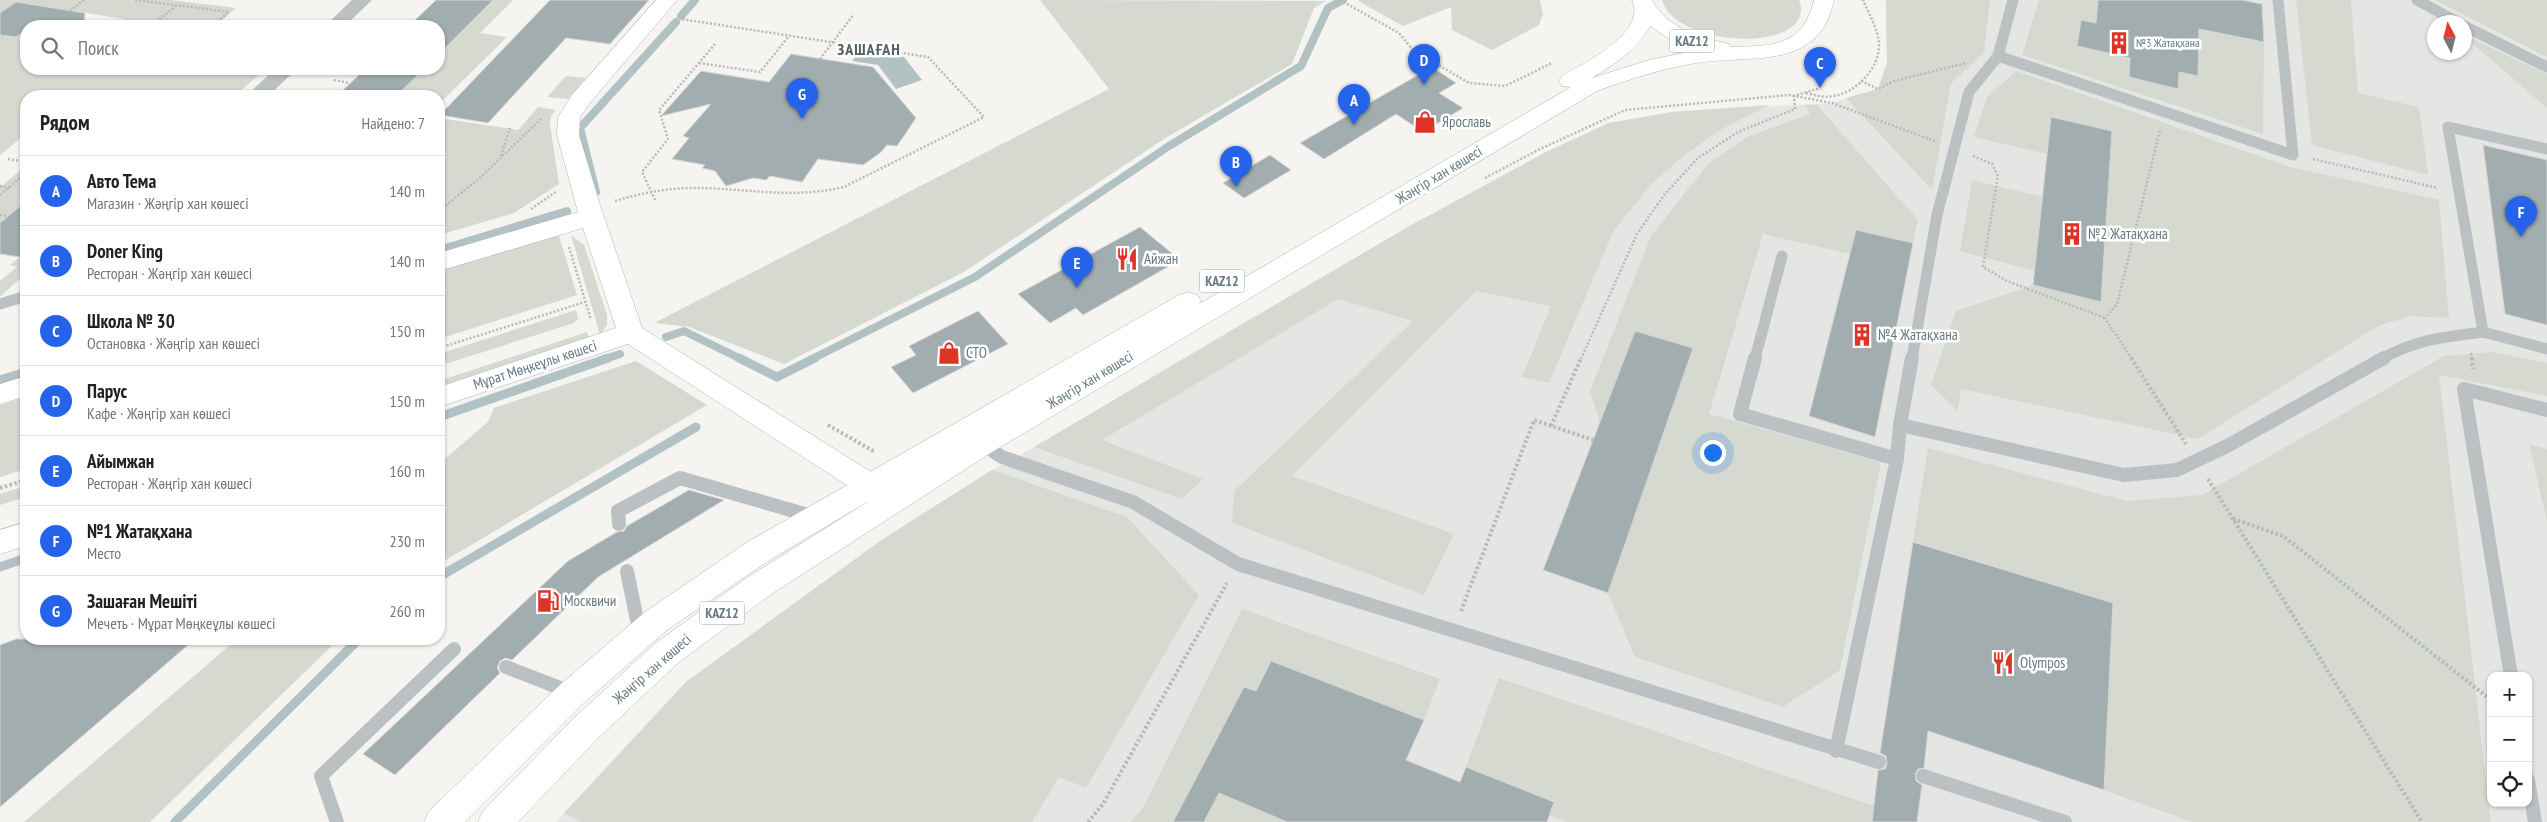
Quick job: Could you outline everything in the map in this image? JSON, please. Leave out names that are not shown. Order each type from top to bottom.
[{"type":"main road","points":[[667,0],[572,111],[567,129],[578,176],[631,333],[878,494]]},
{"type":"main road","name":"Жәңгір хан көшесі","points":[[1643,2],[1654,18],[1685,39],[1705,46],[1750,52]]},
{"type":"main road","name":"Жәңгір хан көшесі","points":[[495,822],[586,728],[668,652],[759,586],[878,494],[1591,68],[1632,38],[1644,19],[1643,2]]},
{"type":"main road","name":"Жәңгір хан көшесі","points":[[972,437],[1589,86],[1625,72],[1680,60],[1720,53],[1772,50],[1791,45],[1806,37],[1816,27],[1821,5]]},
{"type":"main road","points":[[445,260],[590,212]]},
{"type":"main road","name":"Мұрат Мөңкеұлы көшесі","points":[[445,395],[631,333]]},
{"type":"main road","points":[[0,394],[20,388]]},
{"type":"main road","name":"Жәңгір хан көшесі","points":[[440,822],[573,693],[656,622],[757,552],[815,517],[878,494]]},
{"type":"main road","points":[[0,542],[20,536]]},
{"type":"street","points":[[341,20],[363,0]]},
{"type":"street","points":[[263,90],[280,75]]},
{"type":"lane","points":[[1836,750],[1897,459],[1900,425],[1937,215],[1969,92],[1998,56],[2013,0]]},
{"type":"lane","points":[[1998,56],[2293,155],[2278,0]]},
{"type":"lane","points":[[2417,0],[2444,15]]},
{"type":"lane","points":[[2472,30],[2547,66]]},
{"type":"lane","points":[[2483,332],[2448,127],[2547,149]]},
{"type":"lane","points":[[1782,256],[1740,414],[1897,459]]},
{"type":"lane","points":[[0,304],[20,298]]},
{"type":"lane","points":[[1900,425],[2124,475],[2177,470],[2197,461],[2396,351],[2431,338],[2483,332],[2547,349]]},
{"type":"lane","points":[[2510,672],[2464,389],[2547,410]]},
{"type":"lane","points":[[972,437],[1002,457],[1133,502],[1238,564],[1452,632],[1879,762]]},
{"type":"lane","points":[[619,524],[618,511],[680,478],[815,517]]},
{"type":"lane","points":[[627,572],[640,635]]},
{"type":"lane","points":[[337,822],[320,776],[454,649]]},
{"type":"lane","points":[[506,667],[573,693]]},
{"type":"lane","points":[[1923,776],[2064,822]]},
{"type":"lane","points":[[2532,804],[2535,822]]},
{"type":"path","points":[[70,11],[84,0]]},
{"type":"path","points":[[135,0],[229,12],[219,20]]},
{"type":"path","points":[[1340,0],[1399,33],[1413,50],[1469,82],[1505,86],[1553,63]]},
{"type":"path","points":[[1806,93],[1826,97],[1841,94],[1861,81],[1872,70],[1878,57],[1879,43],[1863,0]]},
{"type":"path","points":[[158,20],[176,5]]},
{"type":"path","points":[[820,59],[854,14]]},
{"type":"path","points":[[590,212],[651,191],[698,188],[770,196],[821,194],[844,187],[984,117],[928,57],[679,19]]},
{"type":"path","points":[[699,63],[760,72],[790,36]]},
{"type":"path","points":[[655,200],[642,172],[668,138],[659,110],[715,44]]},
{"type":"path","points":[[1861,81],[1878,89],[1894,82],[1998,56]]},
{"type":"path","points":[[334,80],[350,83]]},
{"type":"path","points":[[1478,182],[1538,150],[1625,110],[1794,96],[1820,88]]},
{"type":"path","points":[[1794,96],[1832,103],[1992,164],[1998,176],[1983,267],[2007,281],[2105,318],[2233,518],[2422,822]]},
{"type":"path","points":[[1551,426],[1637,234],[1664,195],[1698,158],[1722,142],[1738,132],[1795,109],[1794,96]]},
{"type":"path","points":[[2105,318],[2117,304],[2143,192],[2165,113]]},
{"type":"path","points":[[445,206],[498,162],[547,115]]},
{"type":"path","points":[[498,162],[506,147],[510,128]]},
{"type":"path","points":[[2293,155],[2459,192]]},
{"type":"path","points":[[8,159],[20,161]]},
{"type":"path","points":[[527,211],[578,176]]},
{"type":"path","points":[[0,195],[20,178]]},
{"type":"path","points":[[0,186],[9,188]]},
{"type":"path","points":[[0,215],[8,216]]},
{"type":"path","points":[[568,244],[592,326]]},
{"type":"path","points":[[445,346],[585,302]]},
{"type":"path","points":[[2468,334],[2476,392]]},
{"type":"path","points":[[1452,632],[1534,420],[1593,440]]},
{"type":"path","points":[[0,488],[20,482]]},
{"type":"path","points":[[2233,518],[2283,536],[2487,697]]},
{"type":"path","points":[[1088,822],[1103,804],[1238,564]]},
{"type":"shaded area","points":[[0,0],[171,0],[236,8],[222,20],[123,20],[124,19],[16,2],[0,13]]},
{"type":"shaded area","points":[[493,0],[513,0],[480,33],[507,37],[445,98],[445,90],[402,90],[418,75],[445,75],[445,48]]},
{"type":"shaded area","points":[[1040,0],[1326,1],[1314,8],[1292,64],[1167,137],[962,273],[784,364],[689,327],[654,323],[1109,89]]},
{"type":"shaded area","points":[[1540,0],[1543,14],[1539,25],[1492,50],[1452,30],[1451,7],[1403,26],[1358,1]]},
{"type":"shaded area","points":[[1662,0],[1799,0],[1799,17],[1788,29],[1768,36],[1743,39],[1717,36],[1692,29],[1673,17]]},
{"type":"shaded area","points":[[1886,0],[2547,0],[2547,822],[556,822],[686,682],[883,539],[992,470],[1055,436],[1163,370],[1406,228],[1548,151],[1609,123],[1672,112],[1832,103],[1878,89],[1887,63]]},
{"type":"shaded area","points":[[1886,0],[1990,0],[1984,53],[1951,83],[1932,190],[1846,98],[1878,89],[1887,63]]},
{"type":"shaded area","points":[[2039,0],[2098,0],[2096,23],[2081,20],[2078,46],[2130,58],[2129,77],[2178,89],[2179,72],[2198,76],[2199,52],[2148,41],[2164,21],[2264,42],[2263,134],[2022,55]]},
{"type":"shaded area","points":[[2296,0],[2351,0],[2358,93],[2419,107],[2428,175],[2312,145]]},
{"type":"shaded area","points":[[2435,0],[2547,0],[2547,57],[2472,19],[2472,15],[2464,15]]},
{"type":"shaded area","points":[[20,34],[20,75],[259,75],[241,90],[20,90],[20,139],[0,155],[0,35],[16,37]]},
{"type":"shaded area","points":[[2472,39],[2547,74],[2547,108],[2472,43]]},
{"type":"shaded area","points":[[861,50],[904,57],[922,80],[896,89],[878,65],[852,61]]},
{"type":"shaded area","points":[[2016,71],[2290,167],[2439,200],[2449,318],[2410,316],[2378,326],[2198,439],[1961,389],[1958,411],[1931,385],[1956,311],[2033,285],[2101,301],[2112,131],[2052,117],[2047,154],[1974,137],[1987,97]]},
{"type":"shaded area","points":[[566,76],[586,78],[568,99],[547,97]]},
{"type":"shaded area","points":[[1769,105],[1722,129],[1687,153],[1650,185],[1613,232],[1549,383],[1522,377],[1551,306],[1476,291],[1292,476],[1454,534],[1424,595],[1232,523],[1234,491],[1413,321],[1338,299],[1102,440],[1203,479],[1182,499],[1034,447],[1406,228],[1548,151],[1609,123],[1672,112]]},
{"type":"shaded area","points":[[1805,105],[1817,105],[1918,220],[1913,243],[1856,230],[1850,254],[1763,234],[1709,414],[1881,462],[1840,670],[1783,707],[1635,657],[1608,593],[1693,348],[1635,331],[1600,423],[1590,391],[1651,236],[1707,165],[1747,137],[1810,114]]},
{"type":"shaded area","points":[[538,107],[556,110],[551,116],[550,124],[559,184],[514,213],[445,233],[445,119],[518,130]]},
{"type":"shaded area","points":[[20,171],[20,206],[0,223],[0,187]]},
{"type":"shaded area","points":[[1972,180],[2043,197],[2035,271],[1960,251]]},
{"type":"shaded area","points":[[571,235],[584,245],[607,315],[607,325],[600,335]]},
{"type":"shaded area","points":[[559,236],[577,295],[445,337],[445,268],[543,238]]},
{"type":"shaded area","points":[[20,257],[20,279],[0,297],[0,281],[17,267],[10,265]]},
{"type":"shaded area","points":[[576,310],[578,319],[574,323],[445,364],[445,352]]},
{"type":"shaded area","points":[[587,332],[589,339],[445,386],[445,379]]},
{"type":"shaded area","points":[[2492,352],[2547,363],[2547,396],[2439,375],[2487,788],[2487,807],[2489,807],[2491,822],[2192,822],[2104,790],[2113,603],[1913,541],[1928,448],[2127,501],[2202,495],[2444,356]]},
{"type":"shaded area","points":[[636,361],[707,405],[445,560],[445,459],[488,422],[494,408]]},
{"type":"shaded area","points":[[20,399],[20,471],[0,477],[0,405]]},
{"type":"shaded area","points":[[2529,444],[2547,449],[2547,521]]},
{"type":"shaded area","points":[[992,470],[1127,517],[1199,595],[1086,788],[1059,777],[1032,822],[581,822],[564,813],[686,682],[883,539]]},
{"type":"shaded area","points":[[20,488],[20,499],[0,505],[0,494]]},
{"type":"shaded area","points":[[1242,609],[1440,679],[1424,720],[1271,661],[1256,691],[1244,687],[1173,822],[1131,822],[1144,806]]},
{"type":"shaded area","points":[[230,645],[333,645],[150,822],[24,822]]},
{"type":"shaded area","points":[[1499,678],[1874,806],[1872,822],[1567,822],[1549,815],[1554,802],[1466,767]]},
{"type":"shaded area","points":[[1219,793],[1287,822],[1204,822]]},
{"type":"building","points":[[436,0],[493,0],[445,48],[445,20],[415,20]]},
{"type":"building","points":[[550,0],[649,0],[610,44],[566,38],[488,123],[445,116],[445,110]]},
{"type":"building","points":[[2098,0],[2242,0],[2262,4],[2264,42],[2199,29],[2198,76],[2179,72],[2178,89],[2129,77],[2130,58],[2077,46],[2081,20],[2096,23]]},
{"type":"building","points":[[16,2],[85,13],[84,20],[20,20],[20,34],[16,37],[0,35],[0,13]]},
{"type":"building","points":[[791,54],[873,67],[916,118],[897,146],[887,145],[880,153],[863,165],[818,159],[802,182],[770,176],[766,180],[753,178],[726,186],[715,171],[702,168],[705,165],[672,159],[689,138],[683,136],[711,104],[661,116],[701,71],[769,82]]},
{"type":"building","points":[[1432,67],[1456,83],[1439,93],[1463,108],[1423,132],[1396,114],[1324,159],[1300,143]]},
{"type":"building","points":[[359,75],[418,75],[402,90],[343,90]]},
{"type":"building","name":"№2 Жатақхана","points":[[2051,117],[2112,131],[2101,302],[2033,285]]},
{"type":"building","points":[[2483,145],[2547,160],[2547,325],[2505,314]]},
{"type":"building","points":[[1270,155],[1291,170],[1244,198],[1223,183]]},
{"type":"building","points":[[20,206],[20,257],[0,254],[0,223]]},
{"type":"building","points":[[1140,227],[1180,260],[1083,315],[1076,308],[1050,323],[1018,294]]},
{"type":"building","name":"№4 Жатақхана","points":[[1856,230],[1913,243],[1875,437],[1809,416]]},
{"type":"building","points":[[978,311],[1008,344],[913,393],[891,367],[916,355],[909,346]]},
{"type":"building","points":[[1635,331],[1693,348],[1608,593],[1543,570]]},
{"type":"building","points":[[689,490],[724,500],[598,577],[512,660],[505,658],[500,661],[497,668],[500,673],[395,775],[363,754],[568,561],[617,532],[624,531],[627,526]]},
{"type":"building","points":[[1913,542],[2113,603],[2104,790],[1928,731],[1924,768],[1918,769],[1915,774],[1916,781],[1922,785],[1917,822],[1872,822],[1878,770],[1885,769],[1887,764],[1886,756],[1880,753]]},
{"type":"building","points":[[20,639],[20,645],[188,645],[0,807],[0,645]]},
{"type":"building","points":[[1271,661],[1424,720],[1406,760],[1460,782],[1466,767],[1554,802],[1547,822],[1287,822],[1219,793],[1204,822],[1173,822],[1244,687],[1256,691]]},
{"type":"waterway","points":[[681,16],[695,0]]},
{"type":"waterway","points":[[812,359],[975,277],[1169,146],[1301,66],[1328,8],[1343,0]]},
{"type":"waterway","points":[[596,192],[580,128],[676,22]]},
{"type":"waterway","points":[[445,248],[567,211]]},
{"type":"waterway","points":[[666,337],[684,331],[741,359]]},
{"type":"waterway","points":[[608,358],[620,354]]},
{"type":"waterway","points":[[445,415],[608,358]]},
{"type":"waterway","points":[[741,359],[777,377],[815,358]]},
{"type":"waterway","points":[[0,380],[20,374]]},
{"type":"waterway","points":[[445,573],[696,427]]},
{"type":"waterway","points":[[0,567],[20,560]]},
{"type":"waterway","points":[[175,822],[353,645]]},
{"type":"place","name":"№3 Жатақхана","points":[[2119,43]]},
{"type":"place","name":"Парус","points":[[1424,85]]},
{"type":"place","name":"Школа № 30","points":[[1820,88]]},
{"type":"place","name":"Зашаған Мешіті","points":[[802,119]]},
{"type":"place","name":"Ярославь","points":[[1425,122]]},
{"type":"place","name":"Авто Тема","points":[[1354,125]]},
{"type":"place","name":"Doner King","points":[[1236,187]]},
{"type":"place","name":"№2 Жатақхана","points":[[2072,234]]},
{"type":"place","name":"№1 Жатақхана","points":[[2521,237]]},
{"type":"place","name":"Айжан","points":[[1127,259]]},
{"type":"place","name":"Айымжан","points":[[1077,288]]},
{"type":"place","name":"№4 Жатақхана","points":[[1862,335]]},
{"type":"place","name":"СТО","points":[[949,353]]},
{"type":"place","name":"Москвичи","points":[[548,601]]},
{"type":"place","name":"Olympos","points":[[2003,663]]},
{"type":"district","name":"ЗАШАҒАН","points":[[869,49]]}]
